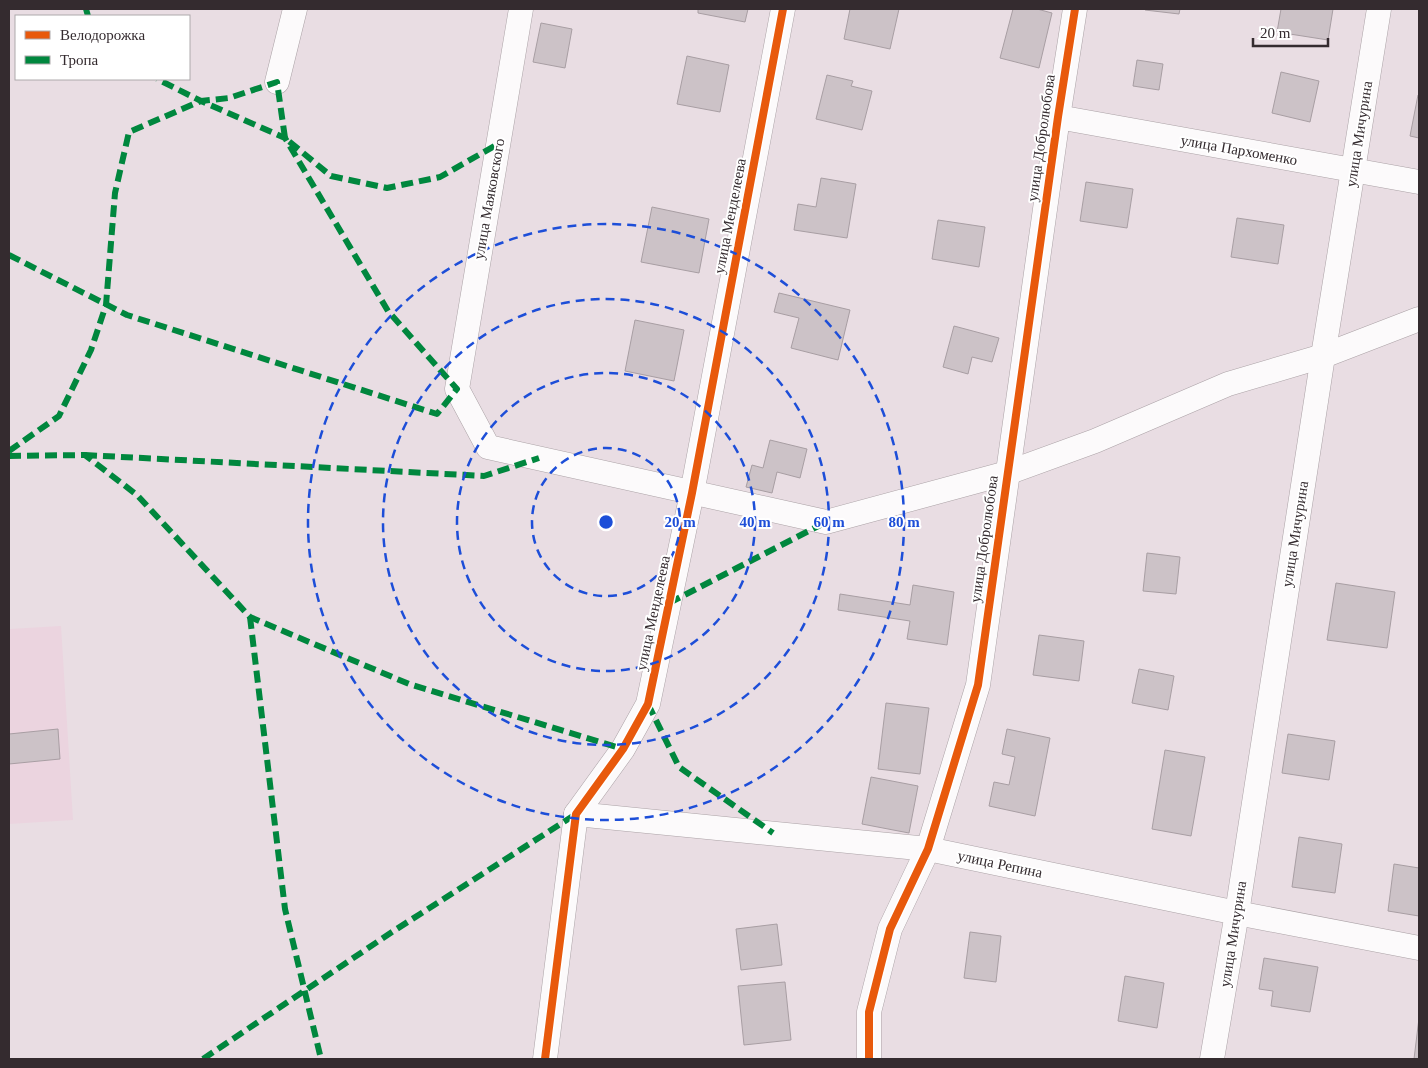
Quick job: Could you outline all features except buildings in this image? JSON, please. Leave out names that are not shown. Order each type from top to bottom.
[{"type":"street","points":[[278,82],[295,9]]},
{"type":"street","name":"улица Маяковского","points":[[521,9],[457,389],[488,447],[692,493]]},
{"type":"street","name":"улица Менделеева","points":[[545,1059],[576,814],[623,749],[648,704],[692,493],[783,9]]},
{"type":"street","name":"улица Добролюбова","points":[[869,1059],[869,1012],[890,929],[928,849],[978,685],[1075,9]]},
{"type":"street","name":"улица Мичурина","points":[[1212,1059],[1237,913],[1379,9]]},
{"type":"street","name":"улица Пархоменко","points":[[1058,117],[1419,182]]},
{"type":"street","points":[[692,493],[826,522],[1007,473],[1095,441],[1228,384],[1323,356],[1419,319]]},
{"type":"street","name":"улица Репина","points":[[576,814],[928,849],[1237,913],[1419,948]]},
{"type":"shaded area","points":[[61,626],[73,820],[9,824],[9,629]]},
{"type":"marked path","points":[[86,9],[88,15]]},
{"type":"marked path","points":[[9,255],[127,315],[437,414],[457,389],[388,311],[285,138],[201,101],[159,80]]},
{"type":"marked path","points":[[9,451],[59,416],[91,350],[106,305],[115,193],[129,132],[201,101],[229,98],[277,82],[285,138],[331,176],[387,188],[440,177],[498,144]]},
{"type":"marked path","points":[[85,455],[484,476],[539,458]]},
{"type":"marked path","points":[[9,456],[85,455],[137,495],[250,617],[409,684],[623,749]]},
{"type":"marked path","points":[[669,603],[826,522]]},
{"type":"marked path","points":[[250,617],[285,909],[321,1059]]},
{"type":"marked path","points":[[648,704],[679,767],[773,833]]},
{"type":"marked path","points":[[203,1059],[392,932],[576,814]]},
{"type":"cycle path","points":[[545,1059],[576,814],[623,749],[648,704],[692,493],[783,9]]},
{"type":"cycle path","points":[[869,1059],[869,1012],[890,929],[928,849],[978,685],[1075,9]]}]
